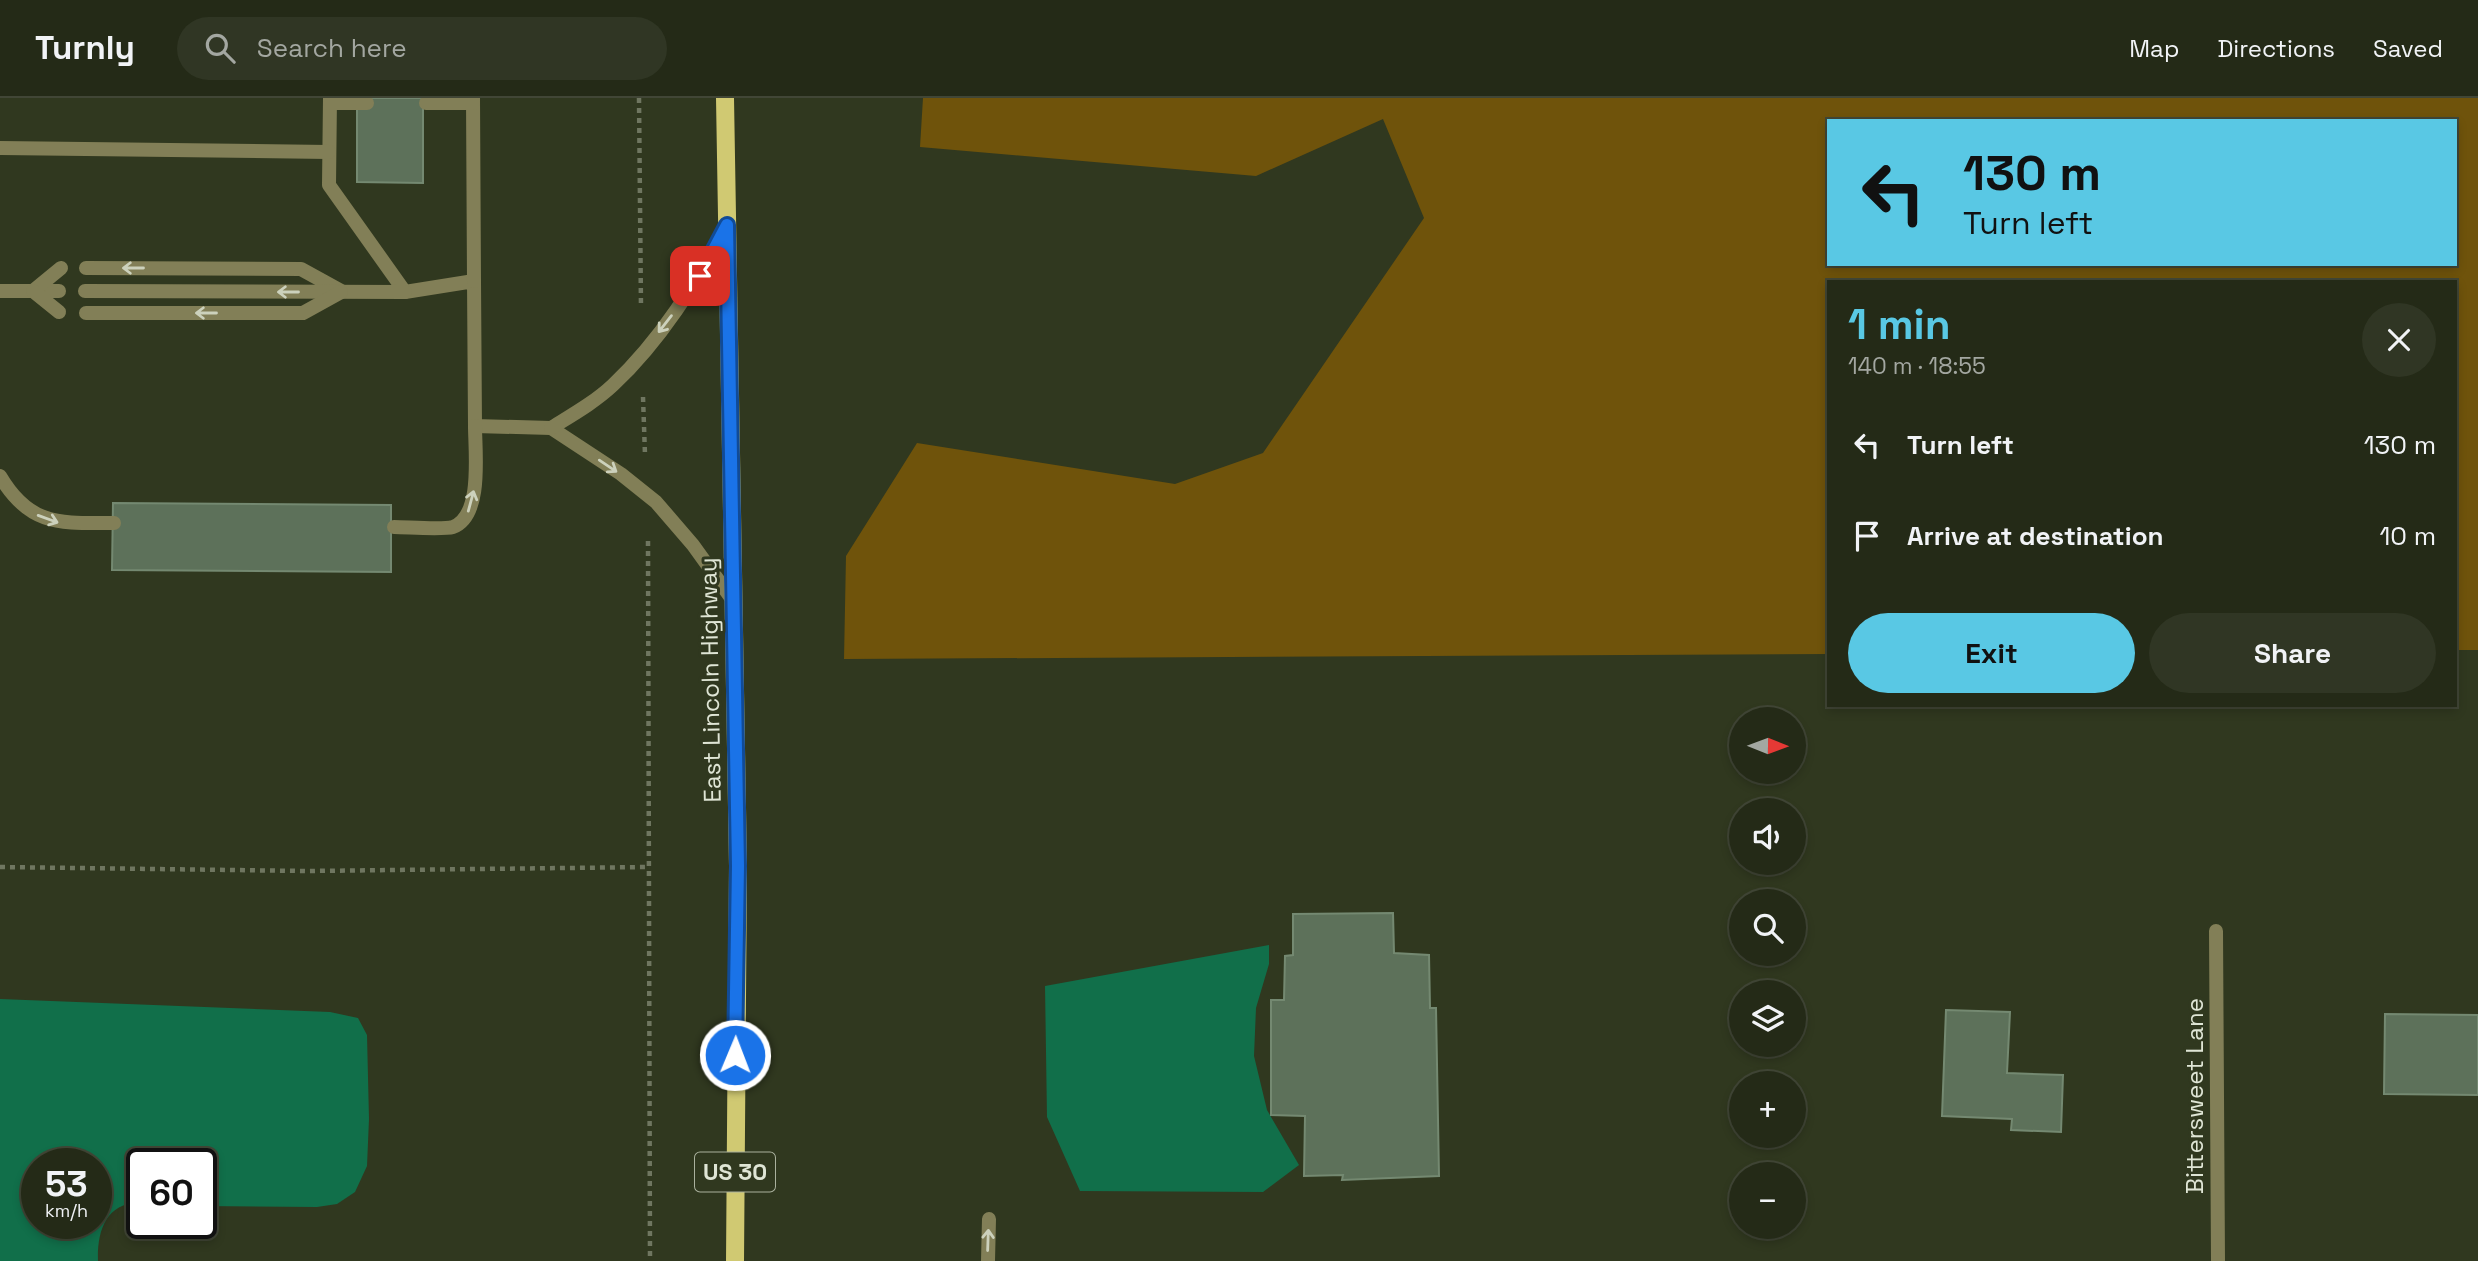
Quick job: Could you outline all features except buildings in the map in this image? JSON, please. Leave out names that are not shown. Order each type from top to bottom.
[{"type":"main road","name":"East Lincoln Highway","points":[[725,98],[738,866],[734,1261]]},
{"type":"street","points":[[394,527],[453,527],[466,518],[474,501],[473,100],[425,103]]},
{"type":"street","points":[[367,103],[330,101],[329,185],[405,292]]},
{"type":"street","points":[[0,148],[329,152]]},
{"type":"street","points":[[551,428],[612,385],[642,353],[700,276],[727,225]]},
{"type":"street","points":[[33,291],[61,268]]},
{"type":"street","points":[[86,268],[301,269],[342,292]]},
{"type":"street","points":[[85,291],[405,292],[474,281]]},
{"type":"street","points":[[0,291],[59,291]]},
{"type":"street","points":[[33,291],[59,312]]},
{"type":"street","points":[[86,313],[303,313],[342,292]]},
{"type":"street","points":[[475,426],[551,428],[621,474],[647,494],[693,545],[734,602]]},
{"type":"street","points":[[0,476],[29,511],[60,523],[114,523]]},
{"type":"street","name":"Bittersweet Lane","points":[[2216,931],[2218,1261]]},
{"type":"street","points":[[988,1261],[989,1219]]},
{"type":"path","points":[[639,98],[642,353],[647,494],[650,1261]]},
{"type":"path","points":[[0,867],[308,871],[650,867]]},
{"type":"shaded area","points":[[923,98],[2478,98],[2478,650],[2457,650],[2457,280],[1827,280],[1827,654],[844,659],[846,556],[917,443],[1175,484],[1263,453],[1424,218],[1383,119],[1256,176],[920,147]]},
{"type":"shaded area","points":[[1269,945],[1269,964],[1256,1008],[1254,1056],[1267,1110],[1299,1165],[1263,1192],[1080,1191],[1047,1117],[1045,986]]},
{"type":"shaded area","points":[[0,999],[330,1012],[358,1018],[367,1035],[367,1166],[355,1192],[337,1204],[317,1207],[217,1206],[217,1148],[126,1148],[126,1205],[112,1213],[112,1148],[21,1148],[21,1239],[99,1239],[98,1261],[0,1261]]},
{"type":"route","points":[[700,276],[727,225],[738,866],[735,1055]]}]
